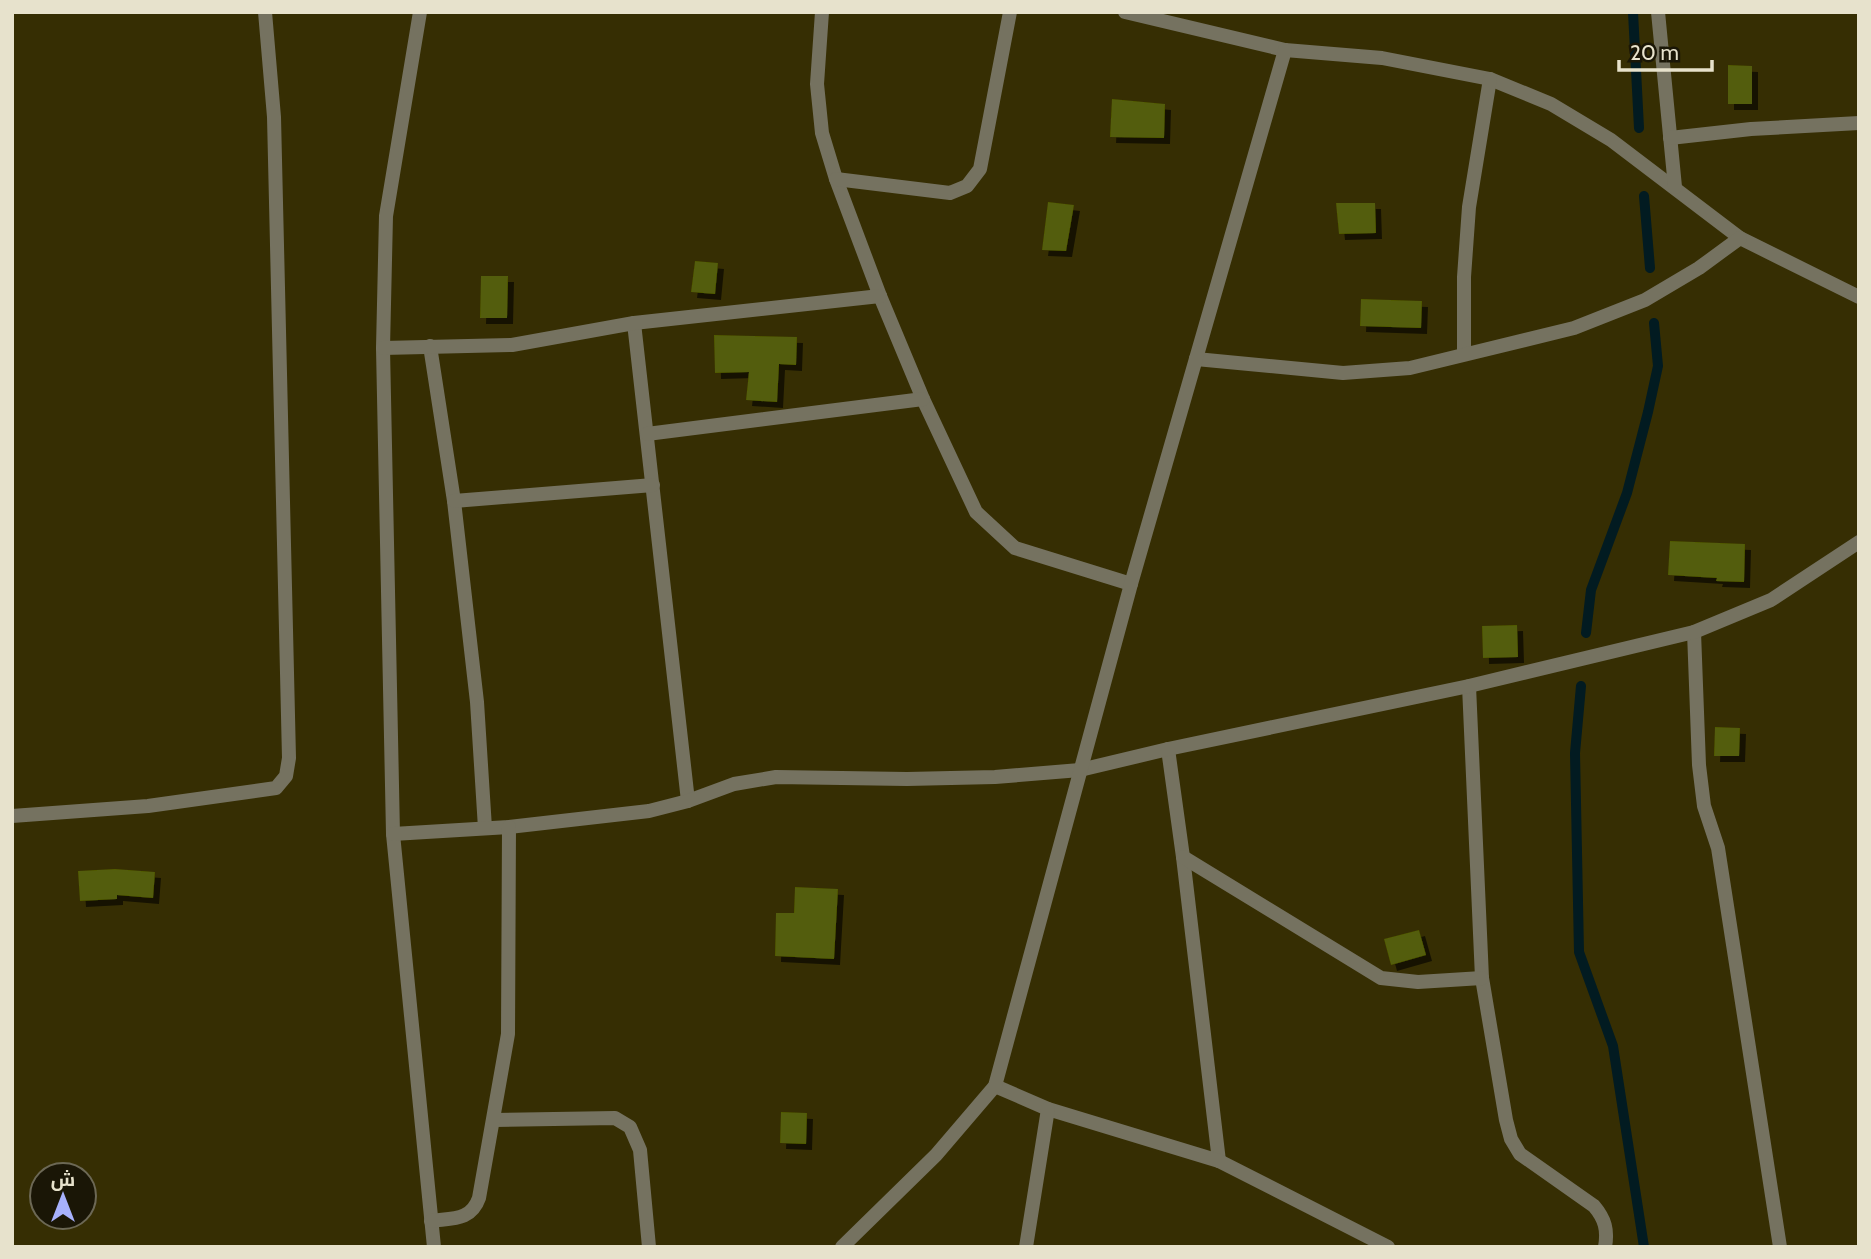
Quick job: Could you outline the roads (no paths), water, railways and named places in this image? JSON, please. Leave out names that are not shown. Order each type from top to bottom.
[{"type":"street","points":[[12,816],[148,806],[276,788],[286,776],[289,758],[274,117],[265,12]]},
{"type":"street","points":[[420,12],[386,216],[383,348],[393,834],[434,1247]]},
{"type":"street","points":[[822,12],[817,84],[822,133],[836,179],[880,296],[923,399],[976,512],[1015,548],[1131,584]]},
{"type":"street","points":[[836,179],[950,193],[967,186],[980,169],[1010,12]]},
{"type":"street","points":[[1125,12],[1286,50],[1382,58],[1490,79],[1551,104],[1611,140],[1740,237],[1859,297]]},
{"type":"street","points":[[1658,12],[1675,187]]},
{"type":"street","points":[[842,1247],[936,1154],[995,1086],[1131,584],[1286,50]]},
{"type":"street","points":[[1464,354],[1464,277],[1469,207],[1490,79]]},
{"type":"street","points":[[1670,138],[1763,128],[1859,123]]},
{"type":"street","points":[[1196,359],[1343,373],[1410,368],[1574,328],[1645,300],[1699,268],[1740,237]]},
{"type":"street","points":[[383,348],[512,345],[634,323],[880,296]]},
{"type":"street","points":[[634,323],[688,800]]},
{"type":"street","points":[[430,346],[454,501],[477,702],[485,828]]},
{"type":"street","points":[[647,434],[923,399]]},
{"type":"street","points":[[454,501],[653,485]]},
{"type":"street","points":[[393,834],[509,827],[649,811],[734,784],[776,777],[907,779],[1080,770],[1168,748],[1469,686],[1695,632],[1771,600],[1859,542]]},
{"type":"street","points":[[1695,632],[1699,765],[1704,806],[1718,848],[1780,1247]]},
{"type":"street","points":[[1469,686],[1482,978],[1511,1139],[1520,1154],[1594,1206],[1604,1217],[1607,1235],[1605,1247]]},
{"type":"street","points":[[1168,748],[1219,1161]]},
{"type":"street","points":[[431,1222],[466,1215],[475,1210],[494,1120],[508,1034],[509,827]]},
{"type":"street","points":[[1183,857],[1381,978],[1418,982],[1482,978]]},
{"type":"street","points":[[995,1086],[1048,1109],[1219,1161],[1372,1243],[1388,1247]]},
{"type":"street","points":[[1026,1247],[1048,1109]]},
{"type":"street","points":[[494,1120],[615,1118],[630,1127],[640,1150],[649,1247]]},
{"type":"waterway","points":[[1633,12],[1639,128]]},
{"type":"waterway","points":[[1644,196],[1650,268]]},
{"type":"waterway","points":[[1586,633],[1591,590],[1627,493],[1648,412],[1658,366],[1654,323]]},
{"type":"waterway","points":[[1581,686],[1575,753],[1579,952],[1613,1046],[1644,1247]]}]
